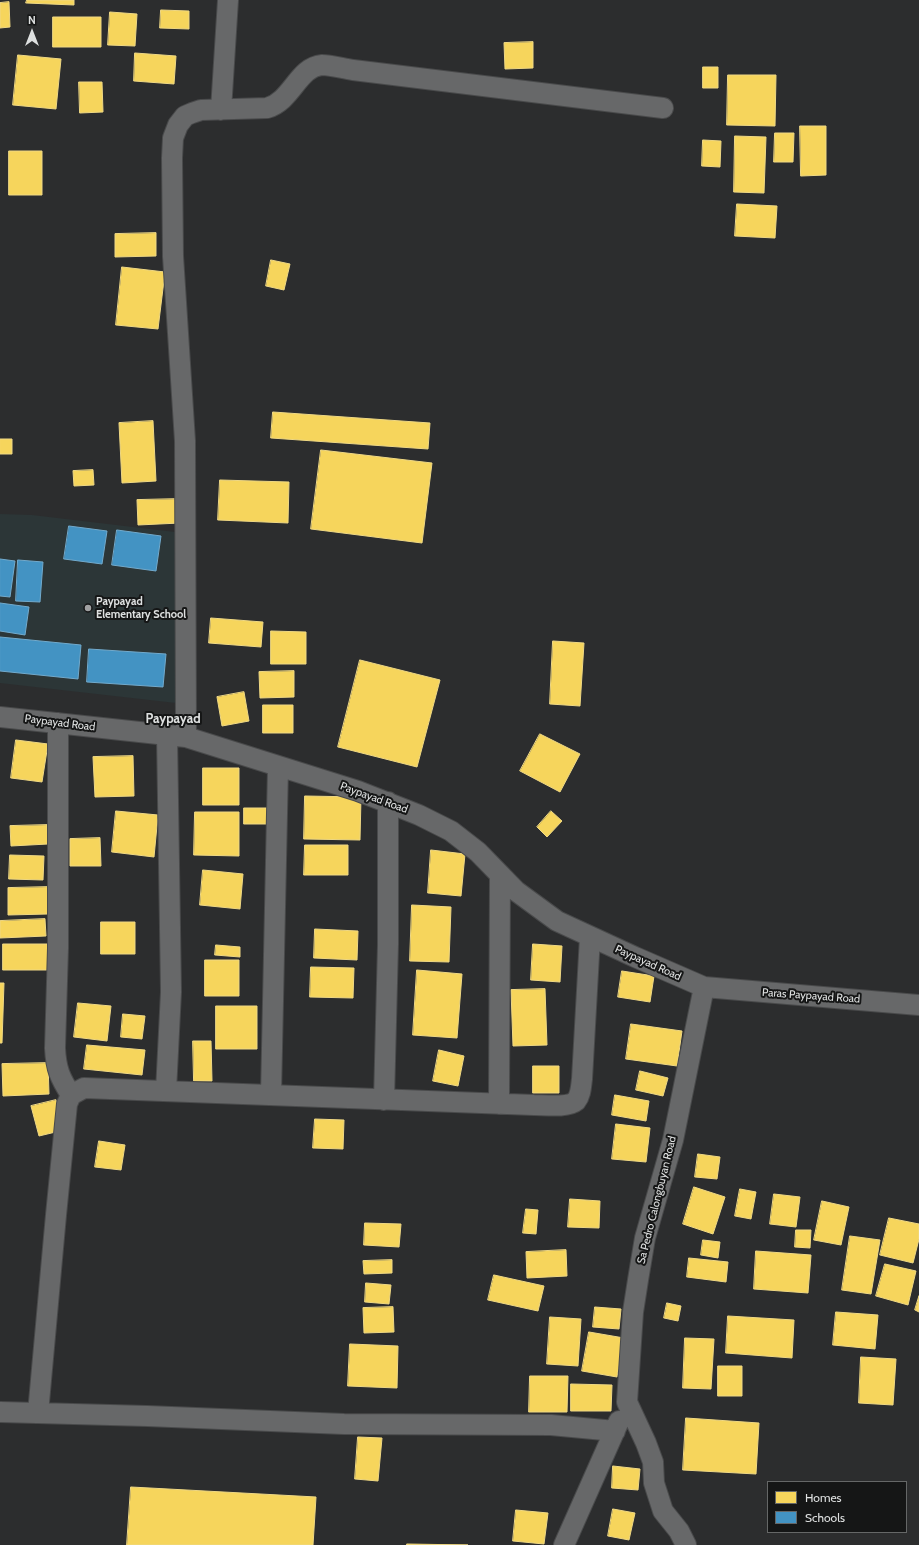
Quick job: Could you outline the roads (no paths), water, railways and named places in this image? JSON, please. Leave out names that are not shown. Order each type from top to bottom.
[{"type":"street","points":[[221,110],[228,0]]},
{"type":"street","points":[[166,1091],[171,992],[185,441],[173,256],[172,158],[173,138],[178,125],[185,116],[201,110],[267,108],[275,105],[284,99],[308,70],[323,65],[663,108]]},
{"type":"street","name":"Paypayad Road","points":[[0,717],[177,736],[358,791],[388,802],[451,831],[478,852],[516,891],[557,921],[704,987]]},
{"type":"street","points":[[58,723],[58,941],[55,1048],[59,1076],[71,1095]]},
{"type":"street","points":[[271,1096],[278,767]]},
{"type":"street","points":[[384,1100],[388,802]]},
{"type":"street","points":[[499,1104],[500,875]]},
{"type":"street","points":[[38,1413],[57,1200],[68,1104],[71,1095],[84,1088],[560,1106],[576,1101],[580,1093],[590,937]]},
{"type":"street","name":"Paras Paypayad Road","points":[[704,987],[919,1005]]},
{"type":"street","name":"Sa Pedro Calongbuyan Road","points":[[686,1545],[679,1531],[663,1511],[654,1483],[653,1462],[627,1402],[633,1312],[645,1238],[673,1140],[704,987]]},
{"type":"street","points":[[564,1545],[627,1402]]},
{"type":"street","points":[[0,1412],[344,1424],[551,1425],[614,1431]]},
{"type":"place","name":"Paypayad Elementary School","points":[[88,608]]},
{"type":"district","name":"Paypayad","points":[[173,719]]}]
